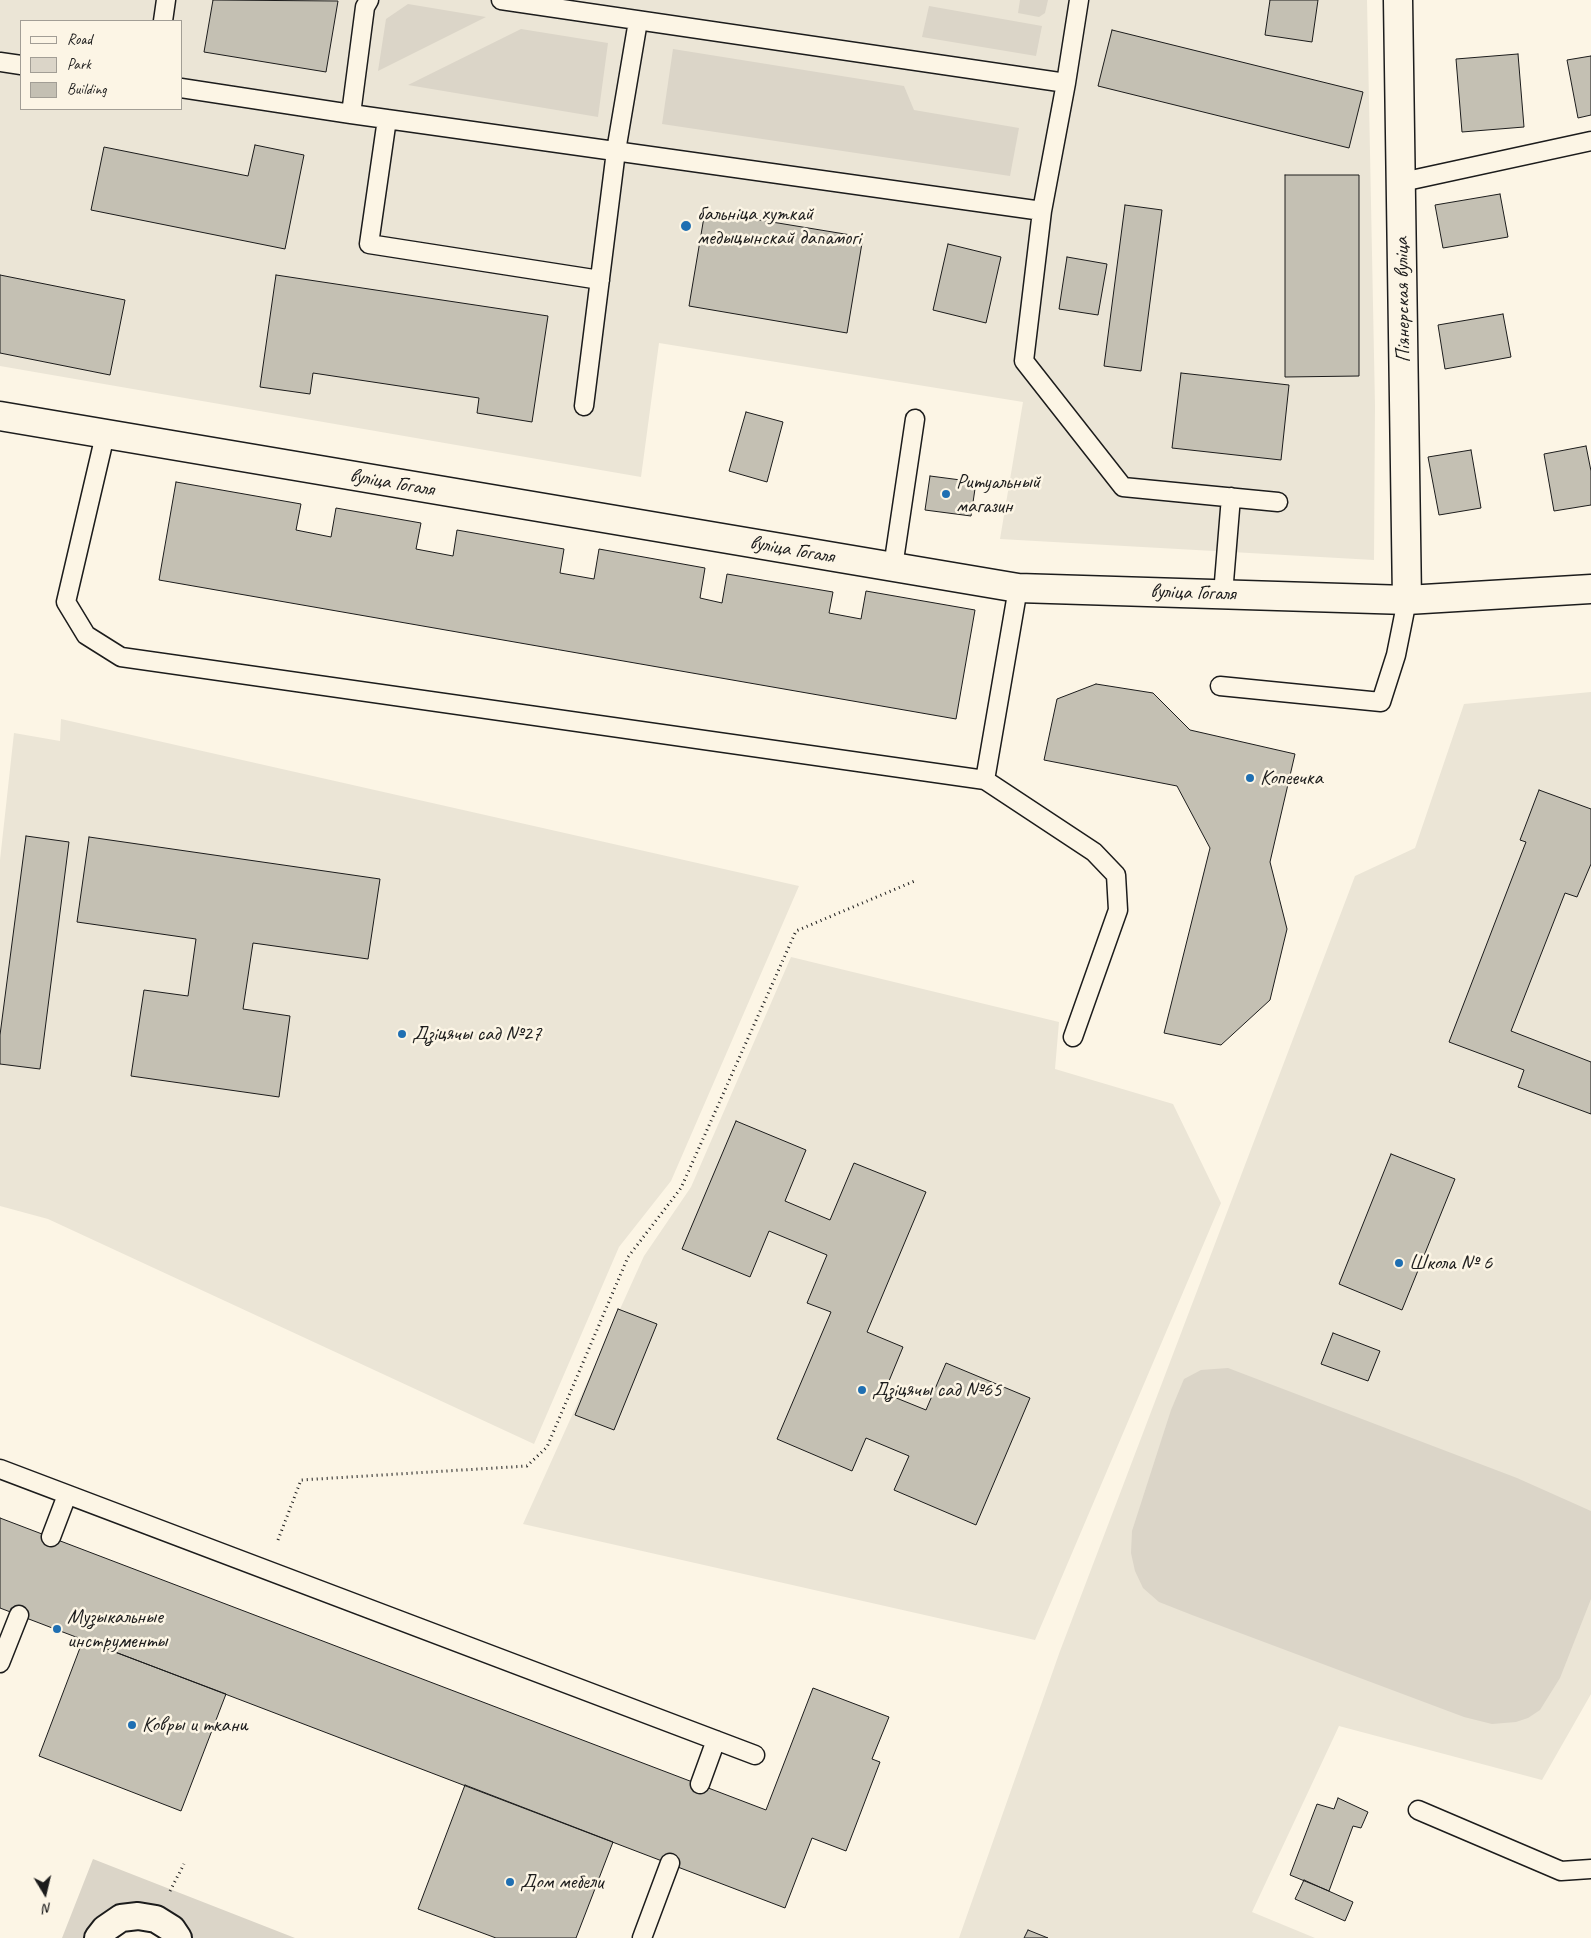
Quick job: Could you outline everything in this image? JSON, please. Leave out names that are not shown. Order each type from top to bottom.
[{"type":"main road","name":"Піянерская вуліца","points":[[1398,0],[1407,600]]},
{"type":"main road","name":"вуліца Гогаля","points":[[0,416],[1018,588],[1407,600],[1591,589]]},
{"type":"street","points":[[98,1938],[106,1928],[120,1918],[138,1916],[156,1919],[172,1929],[178,1938]]},
{"type":"lane","points":[[163,20],[166,0]]},
{"type":"lane","points":[[351,114],[365,7],[369,0]]},
{"type":"lane","points":[[501,0],[1066,84]]},
{"type":"lane","points":[[1079,0],[1066,84],[1042,211],[1024,361],[1123,487],[1278,502]]},
{"type":"lane","points":[[584,406],[616,151],[638,20]]},
{"type":"lane","points":[[0,62],[20,65]]},
{"type":"lane","points":[[182,88],[351,114],[1042,211]]},
{"type":"lane","points":[[387,119],[369,244],[600,280]]},
{"type":"lane","points":[[1402,182],[1591,141]]},
{"type":"lane","points":[[893,567],[915,419]]},
{"type":"lane","points":[[105,435],[66,602],[86,635],[121,657],[985,780],[1094,852],[1116,875],[1118,910],[1073,1037]]},
{"type":"lane","points":[[1223,594],[1231,497]]},
{"type":"lane","points":[[985,780],[1018,588]]},
{"type":"lane","points":[[1220,686],[1381,702],[1396,655],[1407,600]]},
{"type":"lane","points":[[0,1469],[755,1755]]},
{"type":"lane","points":[[51,1537],[67,1495]]},
{"type":"lane","points":[[0,1663],[19,1615]]},
{"type":"lane","points":[[700,1784],[716,1740]]},
{"type":"lane","points":[[1418,1810],[1561,1871],[1591,1869]]},
{"type":"lane","points":[[642,1938],[670,1863]]},
{"type":"path","points":[[278,1540],[302,1480],[528,1466],[547,1447],[628,1257],[681,1188],[796,931],[917,880]]},
{"type":"shaded area","name":"бальніца хуткай медыцынскай дапамогі","points":[[0,0],[1367,0],[1375,406],[1374,560],[1000,539],[1023,402],[659,343],[641,477],[0,366]]},
{"type":"shaded area","name":"Школа № 6","points":[[1591,692],[1591,1694],[1542,1780],[1339,1726],[1252,1912],[1315,1938],[959,1938],[1060,1651],[1355,876],[1415,848],[1464,704]]},
{"type":"shaded area","name":"Дзіцячы сад №27","points":[[61,719],[799,886],[671,1181],[619,1247],[534,1444],[48,1219],[0,1206],[0,860],[14,733],[60,741]]},
{"type":"shaded area","name":"Дзіцячы сад №65","points":[[791,957],[1059,1022],[1055,1069],[1173,1104],[1221,1203],[1035,1640],[523,1524],[644,1256],[691,1187]]},
{"type":"green space","points":[[1020,0],[1048,0],[1045,13],[1039,17],[1018,13]]},
{"type":"green space","points":[[408,4],[486,17],[378,71],[386,19]]},
{"type":"green space","points":[[929,6],[1042,26],[1036,56],[922,37]]},
{"type":"green space","points":[[521,29],[608,43],[598,117],[408,85]]},
{"type":"green space","points":[[673,49],[904,86],[914,110],[1019,128],[1010,176],[662,124]]},
{"type":"green space","points":[[1228,1368],[1517,1478],[1591,1511],[1591,1599],[1560,1678],[1540,1710],[1528,1718],[1516,1722],[1492,1724],[1464,1717],[1159,1602],[1143,1588],[1135,1571],[1131,1553],[1132,1531],[1171,1410],[1184,1379],[1201,1370]]},
{"type":"green space","points":[[93,1859],[295,1938],[178,1938],[156,1919],[98,1938],[62,1938]]},
{"type":"building","points":[[213,0],[338,1],[326,72],[204,52]]},
{"type":"building","points":[[1270,0],[1318,0],[1312,42],[1265,35]]},
{"type":"building","points":[[1112,30],[1363,92],[1349,148],[1098,86]]},
{"type":"building","points":[[1518,54],[1524,127],[1462,132],[1456,59]]},
{"type":"building","points":[[1591,56],[1591,115],[1578,118],[1567,60]]},
{"type":"building","points":[[255,145],[304,155],[285,249],[91,210],[104,147],[248,176]]},
{"type":"building","points":[[1285,175],[1359,175],[1359,376],[1285,377]]},
{"type":"building","points":[[1500,194],[1508,237],[1443,248],[1435,205]]},
{"type":"building","points":[[1125,205],[1162,210],[1141,371],[1104,366]]},
{"type":"building","points":[[705,211],[863,237],[847,333],[689,306]]},
{"type":"building","points":[[948,244],[1001,257],[986,323],[933,310]]},
{"type":"building","points":[[1067,257],[1107,264],[1098,315],[1059,309]]},
{"type":"building","points":[[0,275],[125,300],[110,375],[0,353]]},
{"type":"building","points":[[276,275],[548,316],[532,422],[477,413],[479,398],[313,373],[310,394],[260,387]]},
{"type":"building","points":[[1503,314],[1511,357],[1445,369],[1438,325]]},
{"type":"building","points":[[1181,373],[1289,385],[1281,460],[1172,448]]},
{"type":"building","points":[[746,412],[783,422],[767,482],[729,471]]},
{"type":"building","points":[[1586,446],[1591,471],[1591,505],[1554,511],[1544,454]]},
{"type":"building","points":[[1471,450],[1481,508],[1439,515],[1428,457]]},
{"type":"building","points":[[930,476],[976,482],[971,516],[925,510]]},
{"type":"building","points":[[176,482],[301,504],[296,530],[331,537],[336,508],[421,523],[416,549],[453,556],[457,530],[564,549],[560,573],[594,579],[599,549],[705,568],[700,598],[722,603],[727,574],[833,592],[829,613],[861,619],[866,591],[975,610],[956,719],[159,580]]},
{"type":"building","points":[[1096,684],[1153,693],[1190,730],[1295,754],[1270,862],[1287,929],[1270,1000],[1221,1045],[1164,1033],[1210,848],[1177,786],[1044,760],[1057,699]]},
{"type":"building","points":[[1539,790],[1591,809],[1591,864],[1577,897],[1565,893],[1511,1031],[1591,1062],[1591,1114],[1518,1087],[1524,1070],[1449,1042],[1526,842],[1520,840]]},
{"type":"building","points":[[26,836],[69,842],[40,1069],[0,1064],[0,1035]]},
{"type":"building","points":[[89,837],[380,879],[368,959],[253,943],[243,1009],[290,1016],[279,1097],[131,1076],[144,990],[188,996],[196,939],[77,922]]},
{"type":"building","points":[[736,1121],[806,1150],[785,1201],[830,1220],[854,1163],[926,1192],[867,1332],[903,1347],[884,1393],[926,1410],[946,1363],[1030,1398],[976,1525],[894,1490],[909,1456],[866,1438],[852,1471],[777,1439],[831,1312],[807,1303],[827,1255],[769,1231],[750,1277],[682,1249]]},
{"type":"building","points":[[1391,1154],[1455,1179],[1402,1310],[1339,1284]]},
{"type":"building","points":[[618,1309],[657,1324],[614,1430],[575,1415]]},
{"type":"building","points":[[1333,1333],[1380,1351],[1368,1381],[1321,1364]]},
{"type":"building","points":[[0,1518],[766,1810],[813,1688],[889,1717],[872,1759],[880,1762],[846,1851],[812,1838],[785,1908],[0,1608]]},
{"type":"building","name":"Ковры и ткани","points":[[83,1640],[226,1694],[181,1811],[39,1756]]},
{"type":"building","points":[[465,1785],[613,1842],[576,1938],[496,1938],[418,1909]]},
{"type":"building","points":[[1338,1798],[1368,1812],[1361,1828],[1353,1826],[1329,1891],[1290,1875],[1317,1804],[1334,1809]]},
{"type":"building","points":[[1304,1880],[1353,1902],[1345,1921],[1295,1899]]},
{"type":"building","points":[[1028,1930],[1048,1938],[1024,1938]]},
{"type":"place","name":"бальніца хуткай медыцынскай дапамогі","points":[[686,226]]},
{"type":"place","name":"Ритуальный магазин","points":[[946,494]]},
{"type":"place","name":"Копеечка","points":[[1250,778]]},
{"type":"place","name":"Дзіцячы сад №27","points":[[402,1034]]},
{"type":"place","name":"Школа № 6","points":[[1399,1263]]},
{"type":"place","name":"Дзіцячы сад №65","points":[[862,1390]]},
{"type":"place","name":"Музыкальные инструменты","points":[[57,1629]]},
{"type":"place","name":"Ковры и ткани","points":[[132,1725]]},
{"type":"place","name":"Дом мебели","points":[[510,1882]]}]
